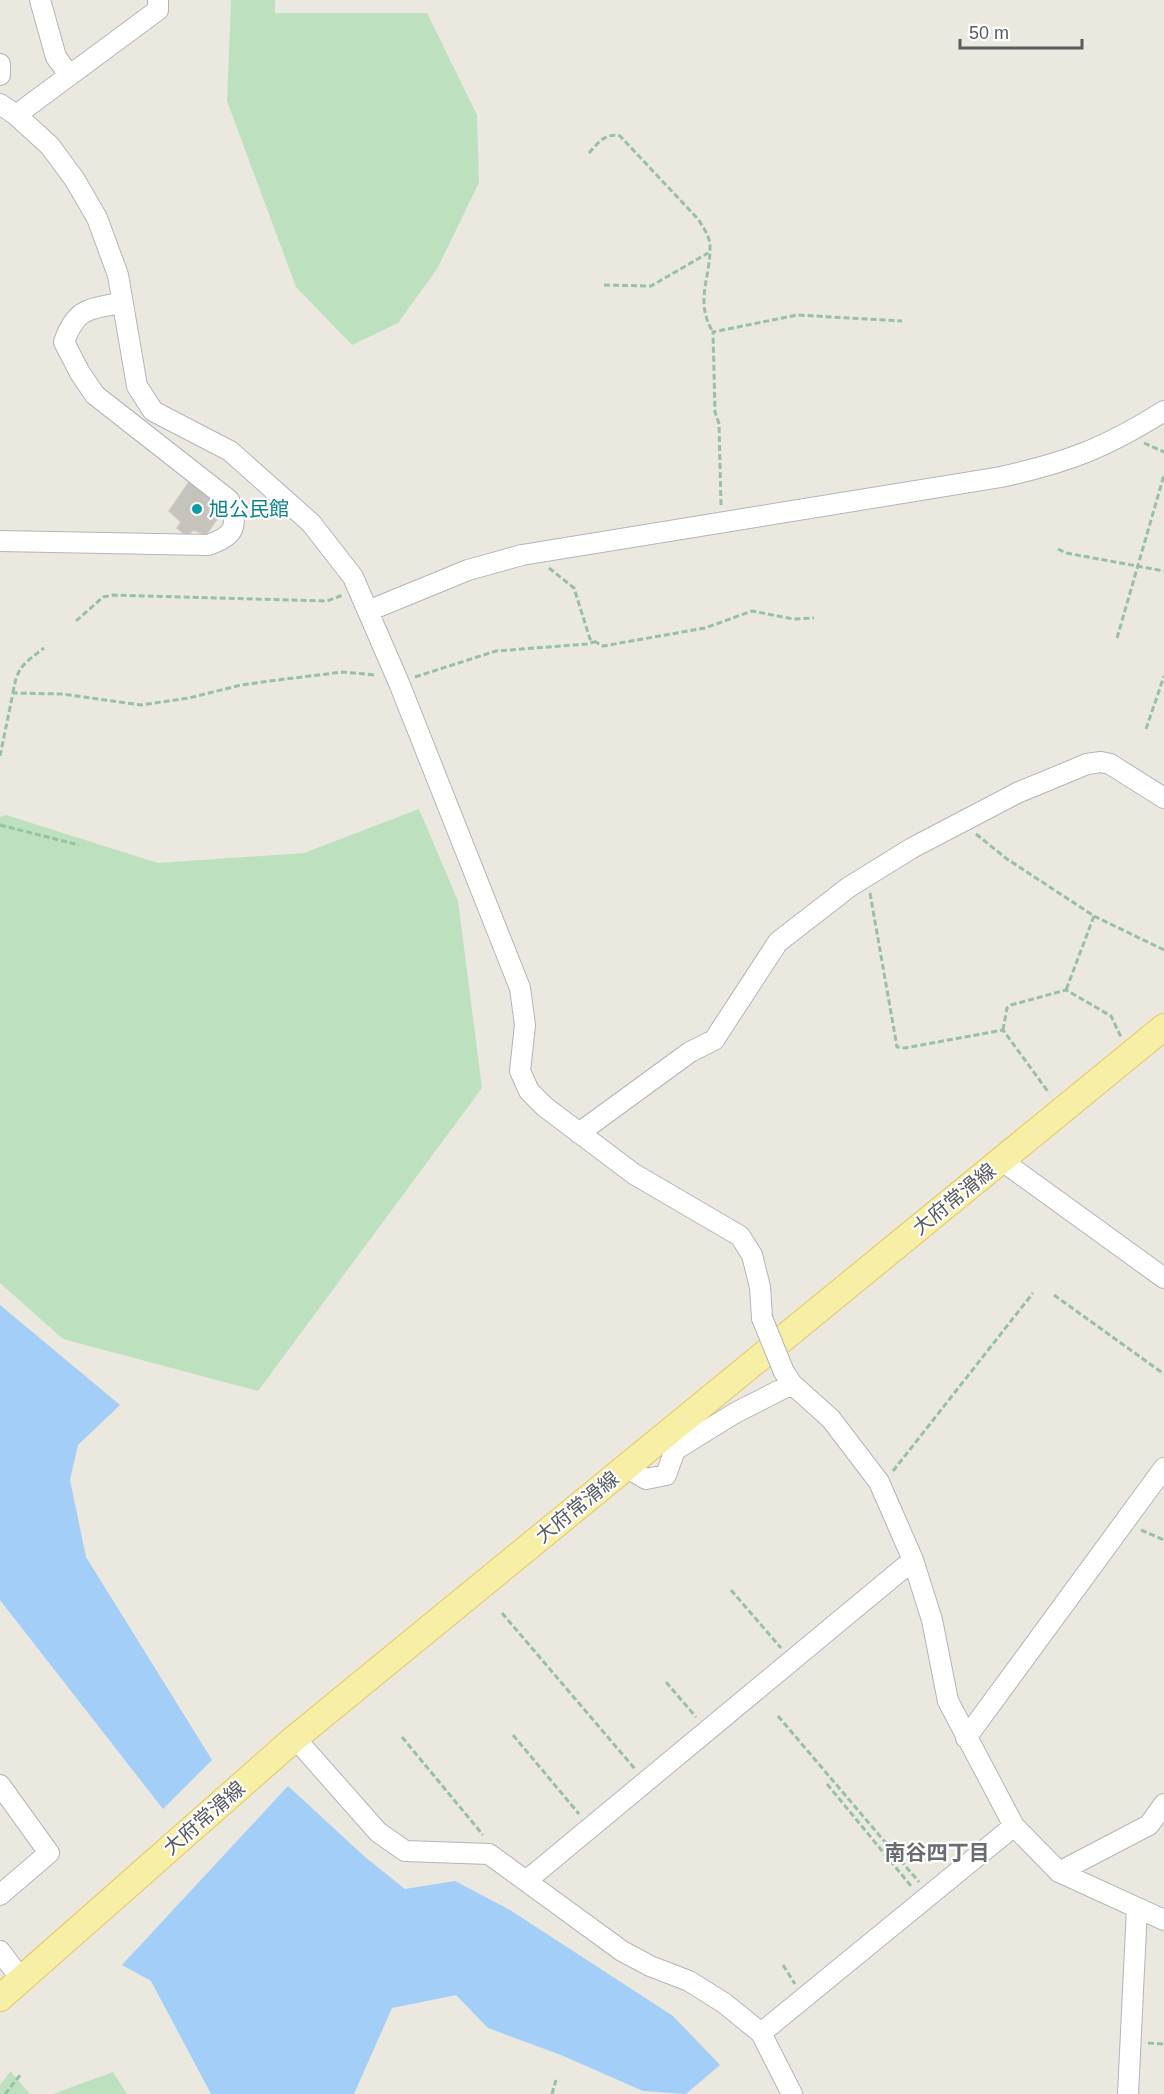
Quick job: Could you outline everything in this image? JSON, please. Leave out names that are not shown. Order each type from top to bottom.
[{"type":"main road","name":"大府常滑線","points":[[0,1998],[295,1738],[1164,1027]]},
{"type":"street","points":[[40,0],[56,57],[69,75]]},
{"type":"street","points":[[158,0],[158,10],[69,75],[8,110],[50,146],[75,180],[97,218],[118,275],[136,386],[153,411],[230,451],[259,476],[311,522],[353,577],[398,680],[519,988],[525,1025],[520,1071],[529,1091],[579,1133],[634,1174],[740,1236],[752,1255],[760,1287],[762,1318],[788,1378],[831,1419],[879,1482],[913,1560],[932,1620],[948,1701],[1014,1826],[1059,1872],[1164,1920]]},
{"type":"street","points":[[0,64],[0,75]]},
{"type":"street","points":[[0,541],[208,545],[224,540],[233,530],[235,516],[229,500],[95,394],[80,373],[64,342],[71,321],[88,309],[122,303]]},
{"type":"street","points":[[368,611],[468,570],[537,552],[1001,477],[1042,468],[1103,447],[1164,411]]},
{"type":"street","points":[[579,1133],[690,1052],[714,1040],[778,942],[865,877],[965,819],[1017,793],[1087,764],[1101,762],[1122,770],[1164,798]]},
{"type":"street","points":[[1001,1160],[1164,1278]]},
{"type":"street","points":[[626,1467],[646,1479],[666,1475],[675,1450],[788,1378]]},
{"type":"street","points":[[966,1738],[1164,1468]]},
{"type":"street","points":[[526,1881],[913,1560]]},
{"type":"street","points":[[295,1738],[378,1832],[405,1851],[489,1854],[622,1951],[650,1966],[689,1981],[724,2003],[761,2033],[792,2094]]},
{"type":"street","points":[[0,1785],[49,1853],[0,1895]]},
{"type":"street","points":[[1059,1872],[1149,1825],[1164,1804]]},
{"type":"street","points":[[761,2033],[1014,1826]]},
{"type":"street","points":[[1128,2094],[1137,1908]]},
{"type":"street","points":[[0,1951],[21,1979]]},
{"type":"path","points":[[589,153],[606,137],[613,134],[620,136],[698,219],[707,234],[709,253],[703,305],[704,318],[712,332],[715,412],[719,424],[721,522]]},
{"type":"path","points":[[604,285],[651,286],[709,253]]},
{"type":"path","points":[[712,332],[797,315],[902,321]]},
{"type":"path","points":[[1117,638],[1164,475]]},
{"type":"path","points":[[1058,549],[1138,568],[1164,571]]},
{"type":"path","points":[[537,552],[540,561],[574,588],[590,639],[603,646],[705,628],[752,611],[793,619],[814,618]]},
{"type":"path","points":[[76,621],[103,597],[113,595],[327,600],[358,589]]},
{"type":"path","points":[[13,693],[72,695],[141,705],[189,699],[241,685],[343,672],[398,680],[488,652],[594,642]]},
{"type":"path","points":[[0,756],[16,673],[23,664],[44,648]]},
{"type":"path","points":[[1146,729],[1164,676]]},
{"type":"path","points":[[965,819],[973,831],[992,848],[1094,916],[1164,950]]},
{"type":"path","points":[[0,825],[79,845]]},
{"type":"path","points":[[865,877],[897,1047],[905,1048],[1003,1030]]},
{"type":"path","points":[[1066,990],[1094,916]]},
{"type":"path","points":[[1048,1093],[1003,1030],[1007,1008],[1011,1005],[1066,990],[1111,1016],[1128,1056]]},
{"type":"path","points":[[879,1482],[887,1478],[1033,1293]]},
{"type":"path","points":[[1054,1295],[1164,1374]]},
{"type":"path","points":[[1124,1522],[1164,1540]]},
{"type":"path","points":[[731,1590],[792,1661]]},
{"type":"path","points":[[502,1613],[646,1782]]},
{"type":"path","points":[[666,1682],[708,1730]]},
{"type":"path","points":[[778,1716],[927,1898]]},
{"type":"path","points":[[513,1735],[590,1828]]},
{"type":"path","points":[[402,1737],[487,1840],[489,1854]]},
{"type":"path","points":[[827,1784],[927,1898]]},
{"type":"path","points":[[5,2094],[21,2074]]},
{"type":"path","points":[[552,2094],[556,2080]]},
{"type":"green space","points":[[231,0],[275,0],[275,13],[427,13],[477,115],[479,183],[437,269],[398,323],[352,345],[296,287],[227,101]]},
{"type":"green space","points":[[419,809],[458,901],[482,1088],[258,1391],[63,1339],[0,1283],[0,817],[6,815],[158,863],[304,853]]},
{"type":"green space","points":[[10,2072],[30,2094],[0,2094],[0,2085]]},
{"type":"green space","points":[[113,2072],[127,2094],[53,2094]]},
{"type":"water","points":[[0,1305],[120,1405],[78,1445],[70,1480],[86,1557],[212,1760],[163,1809],[0,1600]]},
{"type":"water","points":[[288,1786],[365,1857],[405,1889],[455,1881],[510,1910],[673,2016],[720,2065],[686,2094],[643,2091],[561,2055],[488,2028],[456,1995],[392,2008],[354,2094],[211,2094],[151,1981],[122,1965]]},
{"type":"building","name":"旭公民館","points":[[189,482],[226,506],[206,535],[193,530],[187,536],[177,528],[181,522],[169,511]]},
{"type":"place","name":"旭公民館","points":[[197,509]]},
{"type":"district","name":"南谷四丁目","points":[[937,1853]]}]
